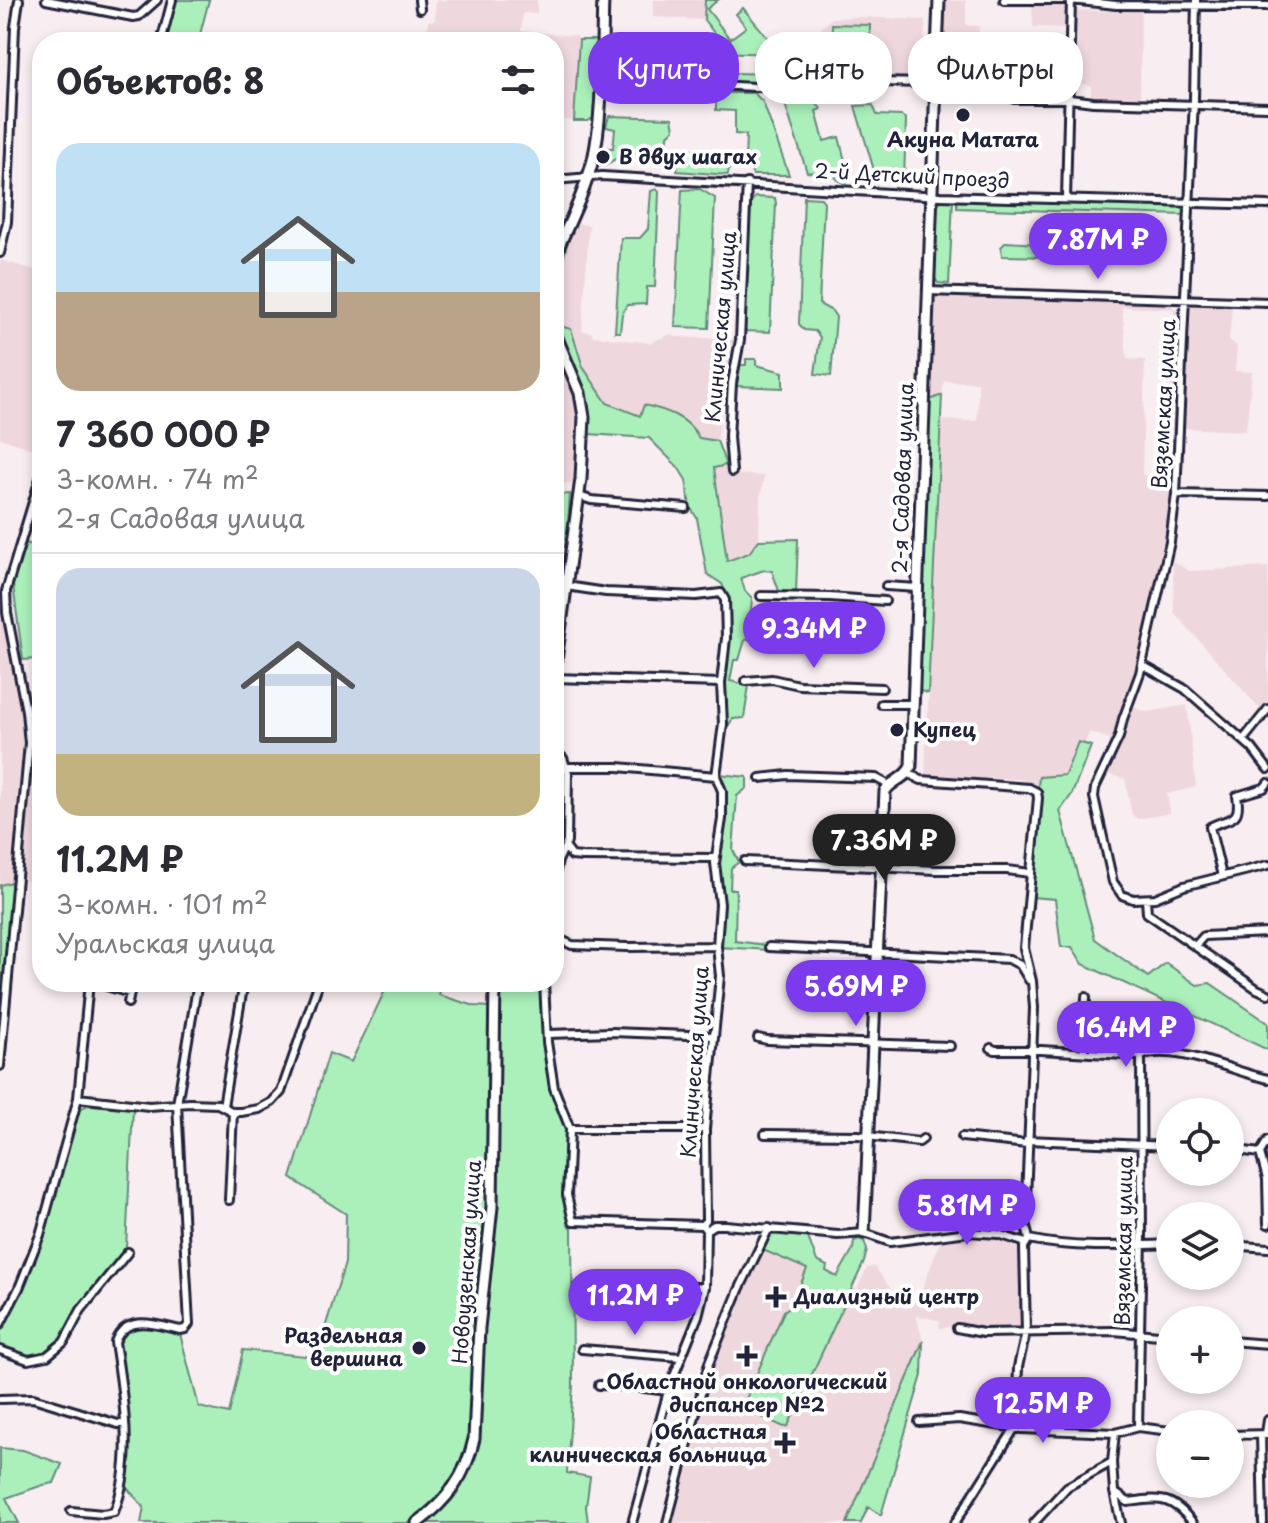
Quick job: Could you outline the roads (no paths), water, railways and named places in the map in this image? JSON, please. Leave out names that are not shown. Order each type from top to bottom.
[{"type":"street","points":[[0,253],[7,222],[15,27],[19,0]]},
{"type":"street","points":[[46,0],[133,17],[139,16],[157,0]]},
{"type":"street","points":[[163,32],[171,0]]},
{"type":"street","points":[[419,0],[420,9]]},
{"type":"street","points":[[602,32],[603,0]]},
{"type":"street","name":"2-я Садовая улица","points":[[938,32],[939,0]]},
{"type":"street","points":[[1004,0],[1071,0],[1116,5],[1196,2],[1268,6]]},
{"type":"street","points":[[1071,0],[1071,32]]},
{"type":"street","name":"Вяземская улица","points":[[1146,899],[1122,895],[1113,882],[1094,797],[1119,737],[1142,665],[1170,542],[1176,494],[1196,2]]},
{"type":"street","points":[[739,86],[802,89],[830,81],[908,83]]},
{"type":"street","points":[[1083,101],[1268,107]]},
{"type":"street","points":[[564,233],[588,177],[596,140],[598,104]]},
{"type":"street","name":"2-я Садовая улица","points":[[908,773],[911,766],[935,104]]},
{"type":"street","points":[[1066,199],[1070,104]]},
{"type":"street","name":"2-й Детский проезд","points":[[564,179],[588,177],[931,195],[1268,205]]},
{"type":"street","name":"Клиническая улица","points":[[732,472],[729,437],[732,383],[740,340],[747,183]]},
{"type":"street","points":[[927,291],[1268,302]]},
{"type":"street","points":[[564,357],[583,405],[584,442],[564,601]]},
{"type":"street","points":[[1176,494],[1268,496]]},
{"type":"street","points":[[579,496],[591,500],[686,508]]},
{"type":"street","points":[[0,1066],[29,743],[6,603],[10,574],[32,504]]},
{"type":"street","points":[[0,577],[10,574]]},
{"type":"street","name":"Клиническая улица","points":[[566,586],[606,592],[696,596],[721,593],[725,600],[726,638],[721,683],[723,724],[716,776],[722,791],[715,858],[720,904],[717,946],[720,976],[705,1129],[705,1287],[698,1316],[668,1391],[632,1523]]},
{"type":"street","points":[[886,586],[918,588]]},
{"type":"street","points":[[761,596],[885,601]]},
{"type":"street","points":[[1142,665],[1185,689],[1243,740],[1268,769]]},
{"type":"street","points":[[564,676],[721,683]]},
{"type":"street","points":[[746,681],[772,679],[799,685],[882,688]]},
{"type":"street","points":[[881,704],[913,704]]},
{"type":"street","points":[[1243,740],[1268,709]]},
{"type":"street","points":[[564,760],[568,767],[564,851]]},
{"type":"street","points":[[568,767],[618,767],[716,776]]},
{"type":"street","points":[[864,1233],[885,791],[908,773],[921,780],[1023,787],[1037,792],[1024,948],[1032,981],[1025,1222],[1026,1332],[1018,1367],[1015,1428],[955,1523]]},
{"type":"street","points":[[760,778],[788,775],[876,778],[889,785]]},
{"type":"street","points":[[1222,876],[1210,827],[1235,817],[1238,812],[1237,796],[1264,788],[1268,783]]},
{"type":"street","points":[[566,848],[572,856],[582,857],[715,858]]},
{"type":"street","points":[[745,861],[1030,873]]},
{"type":"street","points":[[1268,865],[1146,899],[1147,913],[1268,994]]},
{"type":"street","points":[[1195,946],[1204,936],[1268,933]]},
{"type":"street","points":[[564,941],[572,945],[717,946]]},
{"type":"street","points":[[769,947],[1009,959],[1020,965],[1032,981]]},
{"type":"street","points":[[0,1325],[40,1235],[78,1098],[90,992]]},
{"type":"street","points":[[126,992],[130,993],[128,1003]]},
{"type":"street","points":[[71,1511],[114,1512],[122,1489],[125,1424],[115,1342],[118,1334],[123,1328],[139,1322],[180,1330],[189,1324],[177,1104],[196,992]]},
{"type":"street","points":[[223,1106],[242,992]]},
{"type":"street","points":[[78,1098],[149,1106],[223,1106],[233,1112],[259,1109],[272,1102],[281,1092],[316,992]]},
{"type":"street","name":"Новоузенская улица","points":[[417,1523],[456,1486],[471,1457],[474,1439],[479,1328],[492,1207],[495,992]]},
{"type":"street","points":[[545,992],[554,1088],[570,1129],[567,1195],[573,1221],[714,1225],[838,1235],[864,1233],[890,1242],[968,1232],[998,1234],[1027,1241],[1156,1245]]},
{"type":"street","points":[[1084,1052],[1086,997]]},
{"type":"street","name":"Вяземская улица","points":[[1138,1427],[1143,1055],[1148,1017]]},
{"type":"street","points":[[548,1034],[612,1032],[713,1036]]},
{"type":"street","points":[[758,1038],[950,1046]]},
{"type":"street","points":[[991,1048],[1191,1057],[1268,1079]]},
{"type":"street","points":[[229,1200],[233,1112]]},
{"type":"street","points":[[570,1129],[705,1129]]},
{"type":"street","points":[[765,1134],[919,1142],[923,1139]]},
{"type":"street","points":[[962,1137],[1156,1146]]},
{"type":"street","points":[[1268,1140],[1260,1153],[1267,1179],[1268,1224]]},
{"type":"street","points":[[1244,1151],[1260,1153]]},
{"type":"street","points":[[667,1523],[709,1363],[769,1228]]},
{"type":"street","points":[[1244,1246],[1268,1248]]},
{"type":"street","points":[[0,1350],[28,1360],[47,1356],[64,1342],[81,1310],[128,1252]]},
{"type":"street","points":[[578,1287],[705,1287]]},
{"type":"street","points":[[957,1328],[983,1333],[1114,1331],[1156,1335]]},
{"type":"street","points":[[1244,1342],[1268,1344]]},
{"type":"street","points":[[582,1349],[680,1357]]},
{"type":"street","points":[[599,1385],[668,1391]]},
{"type":"street","points":[[0,1399],[33,1398],[125,1424]]},
{"type":"street","points":[[919,1422],[959,1419],[1015,1428],[1115,1433],[1138,1427],[1156,1429]]},
{"type":"street","points":[[1263,1523],[1268,1420]]},
{"type":"street","points":[[1115,1433],[1112,1462],[1114,1492],[1121,1523]]},
{"type":"street","points":[[1244,1435],[1265,1434]]},
{"type":"street","points":[[1034,1523],[1067,1487],[1112,1462]]},
{"type":"street","points":[[1114,1492],[1128,1502],[1163,1498],[1193,1523]]},
{"type":"place","name":"Акуна Матата","points":[[963,115]]},
{"type":"place","name":"В двух шагах","points":[[603,157]]},
{"type":"place","name":"Купец","points":[[897,730]]},
{"type":"place","name":"Диализный центр","points":[[776,1297]]},
{"type":"place","name":"Раздельная вершина","points":[[419,1348]]},
{"type":"place","name":"Областной онкологический диспансер №2","points":[[747,1356]]},
{"type":"place","name":"Областная клиническая больница","points":[[785,1443]]}]
